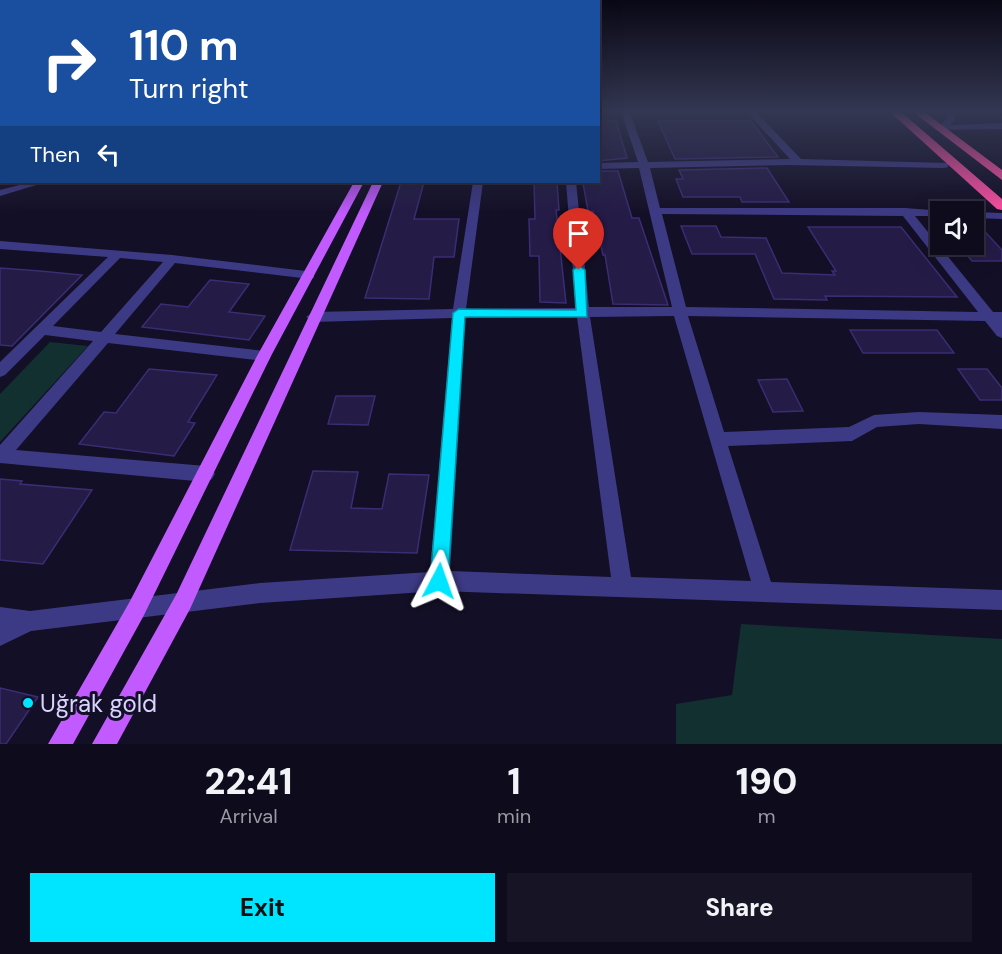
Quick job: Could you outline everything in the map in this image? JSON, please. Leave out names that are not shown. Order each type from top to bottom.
[{"type":"highway","points":[[928,146],[944,165],[1002,213]]},
{"type":"highway","points":[[931,146],[1002,213]]},
{"type":"highway","points":[[956,146],[970,162],[1002,190]]},
{"type":"highway","points":[[964,146],[1002,176]]},
{"type":"main road","points":[[60,744],[136,610],[264,356],[358,183]]},
{"type":"main road","points":[[104,744],[183,602],[313,317],[378,183]]},
{"type":"street","points":[[637,146],[656,211],[680,312],[720,439],[764,592]]},
{"type":"street","points":[[783,146],[798,162]]},
{"type":"street","points":[[600,166],[798,162],[944,165]]},
{"type":"street","points":[[0,193],[35,183]]},
{"type":"street","points":[[439,581],[459,313],[478,183]]},
{"type":"street","points":[[571,183],[583,314],[622,589]]},
{"type":"street","points":[[656,211],[930,212]]},
{"type":"street","points":[[905,211],[995,317],[1002,333]]},
{"type":"street","points":[[984,214],[1002,213]]},
{"type":"street","points":[[0,245],[172,259],[310,274]]},
{"type":"street","points":[[0,371],[117,255]]},
{"type":"street","points":[[1,456],[172,259]]},
{"type":"street","points":[[313,317],[459,313],[680,312],[995,317]]},
{"type":"street","points":[[42,330],[264,356]]},
{"type":"street","points":[[720,439],[852,434],[874,420],[919,418],[1002,422]]},
{"type":"street","points":[[1,456],[206,474]]},
{"type":"street","points":[[0,617],[30,621],[136,610],[260,593],[439,581],[622,589],[1002,600]]},
{"type":"street","points":[[0,635],[30,621]]},
{"type":"green space","points":[[50,342],[88,346],[0,442],[0,394]]},
{"type":"green space","points":[[741,624],[1002,639],[1002,744],[676,744],[676,704],[732,695]]},
{"type":"building","points":[[600,146],[623,146],[627,158],[600,161]]},
{"type":"building","points":[[669,146],[770,146],[778,157],[675,159]]},
{"type":"building","points":[[767,168],[789,202],[742,202],[740,197],[683,197],[676,179],[683,179],[679,170]]},
{"type":"building","points":[[600,171],[618,171],[632,218],[639,218],[668,305],[613,304],[605,255],[603,255],[593,211],[588,211],[583,183],[600,183]]},
{"type":"building","points":[[401,183],[424,183],[414,219],[459,219],[454,257],[434,257],[429,299],[365,298]]},
{"type":"building","points":[[534,183],[557,183],[559,210],[556,210],[566,303],[540,302],[539,256],[530,256],[529,219],[535,219]]},
{"type":"building","points":[[681,226],[716,226],[721,237],[766,238],[782,273],[835,275],[832,271],[836,271],[808,227],[901,227],[957,297],[825,296],[827,300],[774,299],[755,254],[692,254]]},
{"type":"building","points":[[984,231],[1002,250],[1002,261],[972,261],[967,255],[984,255]]},
{"type":"building","points":[[0,268],[82,275],[12,346],[0,345]]},
{"type":"building","points":[[210,280],[249,284],[229,312],[265,316],[249,340],[142,327],[161,304],[188,307]]},
{"type":"building","points":[[850,330],[937,330],[954,353],[863,353]]},
{"type":"building","points":[[149,369],[217,375],[188,422],[195,423],[174,456],[79,444],[104,412],[116,413]]},
{"type":"building","points":[[958,369],[987,369],[1002,388],[1002,400],[980,400]]},
{"type":"building","points":[[787,379],[803,411],[773,412],[758,380]]},
{"type":"building","points":[[336,396],[375,396],[368,425],[328,424]]},
{"type":"building","points":[[313,471],[358,472],[351,508],[382,509],[389,474],[429,475],[417,553],[290,550]]},
{"type":"building","points":[[0,479],[22,481],[20,484],[92,490],[43,564],[0,560]]},
{"type":"building","points":[[0,688],[38,697],[6,744],[0,744]]},
{"type":"place","name":"Uğrak gold","points":[[28,703]]},
{"type":"route","points":[[439,581],[459,313],[583,314],[579,270]]}]
